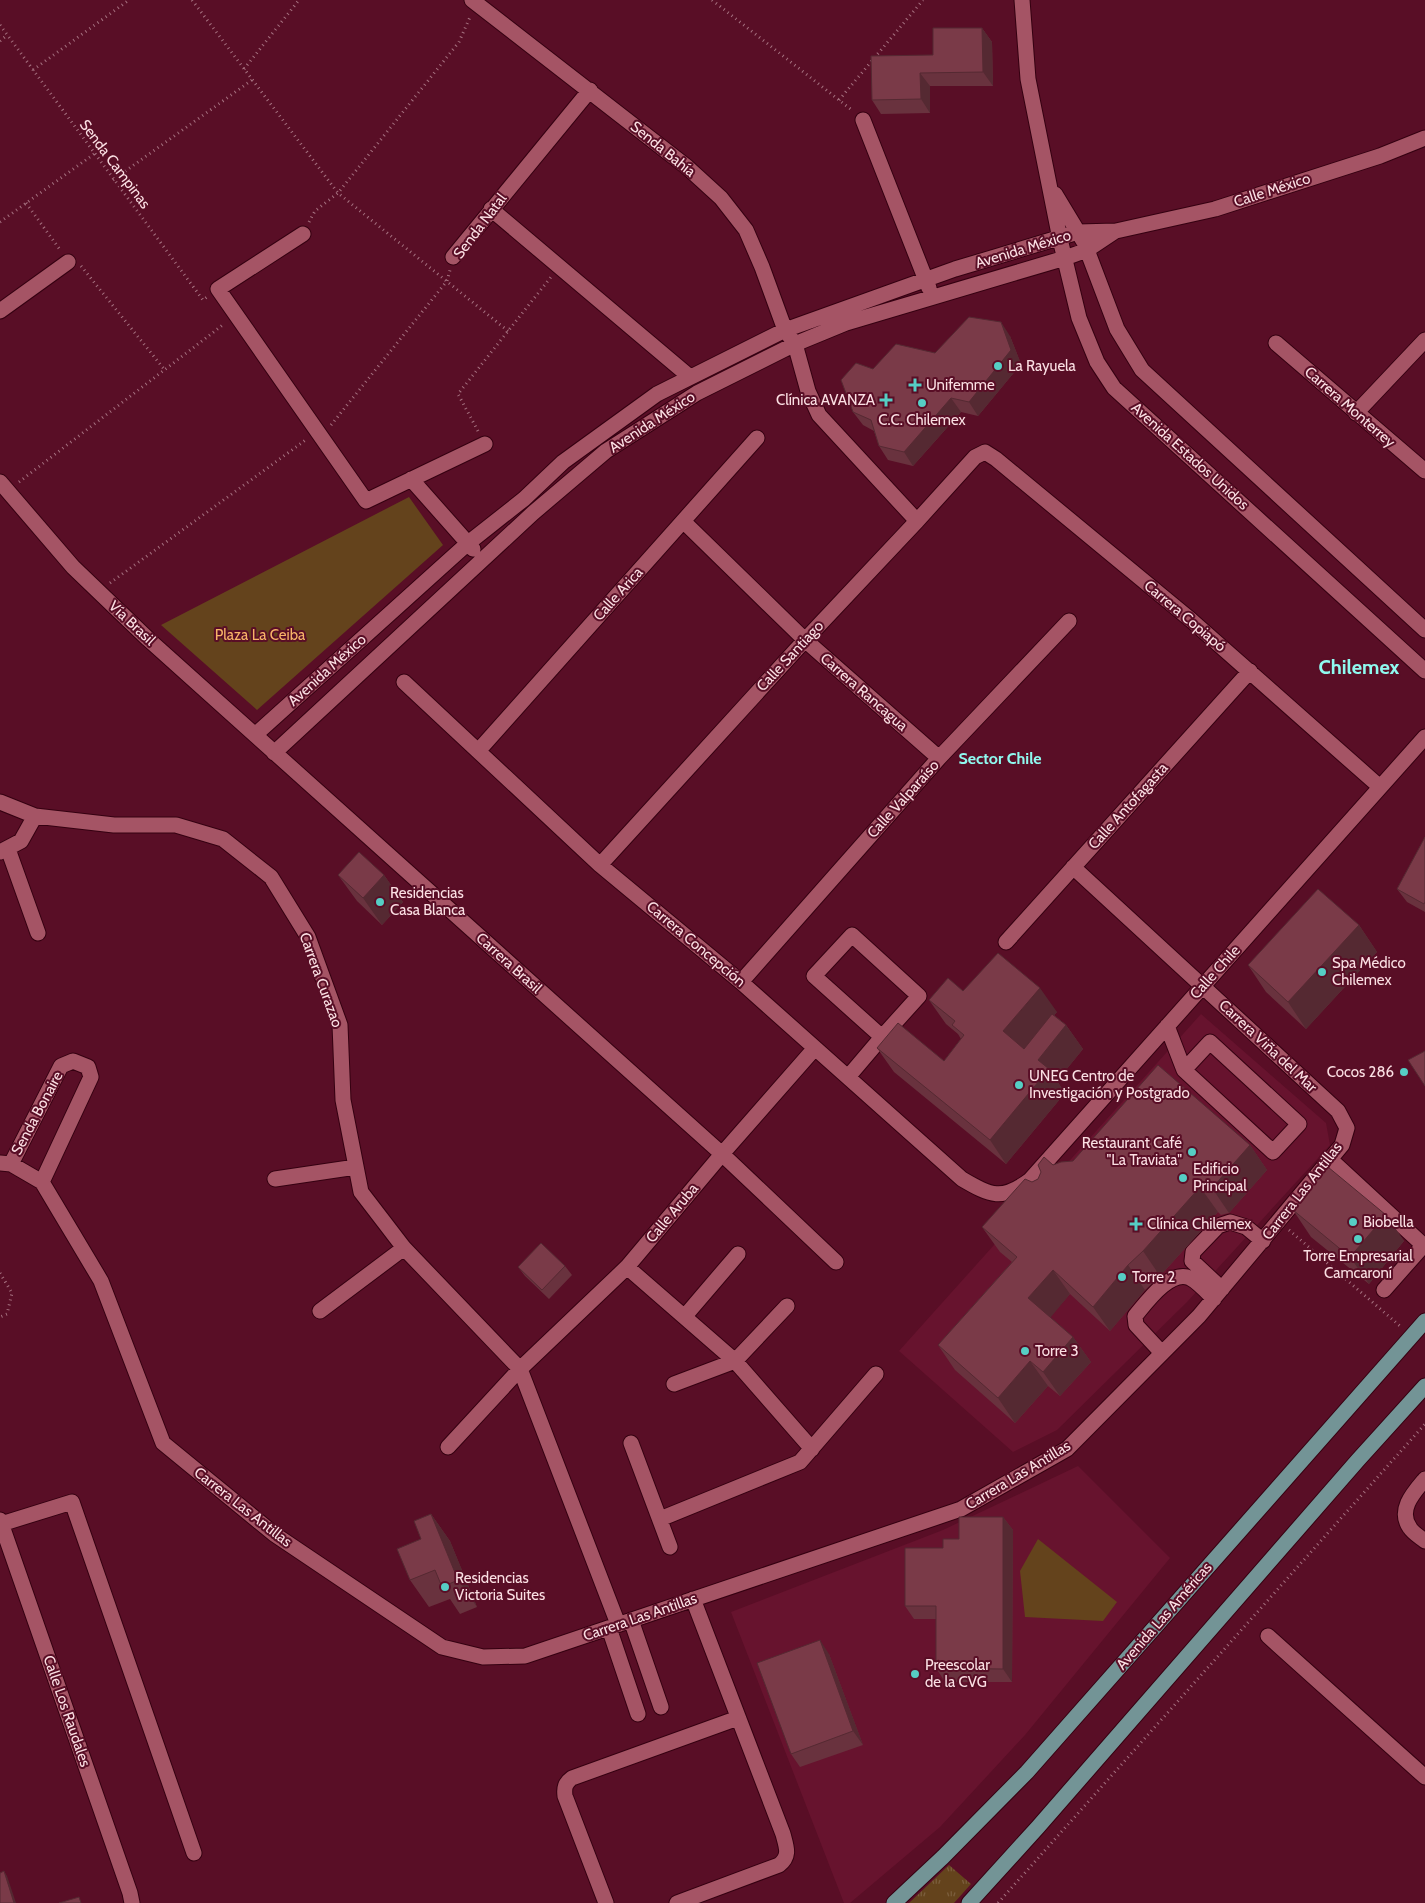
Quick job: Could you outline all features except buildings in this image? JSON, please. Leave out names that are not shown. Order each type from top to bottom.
[{"type":"main road","name":"Avenida Las Américas","points":[[894,1903],[943,1857],[1027,1772],[1425,1320]]},
{"type":"main road","points":[[969,1903],[1425,1386]]},
{"type":"street","name":"Avenida Estados Unidos","points":[[1022,0],[1028,79],[1048,183],[1079,318],[1098,362],[1114,388],[1425,671]]},
{"type":"street","name":"Senda Bahía","points":[[476,1],[687,166],[721,198],[746,230],[785,330],[796,344]]},
{"type":"street","name":"Senda Natal","points":[[453,257],[590,90]]},
{"type":"street","points":[[863,120],[933,297]]},
{"type":"street","name":"Calle México","points":[[1116,231],[1215,208],[1380,156],[1425,138]]},
{"type":"street","name":"Avenida Estados Unidos","points":[[1048,183],[1078,232],[1087,250],[1117,328],[1142,370],[1425,630]]},
{"type":"street","points":[[491,209],[690,377]]},
{"type":"street","name":"Avenida México","points":[[255,735],[467,544],[524,498],[563,462],[657,394],[785,330],[926,279],[1078,232],[1116,231]]},
{"type":"street","name":"Avenida México","points":[[274,752],[533,512],[606,451],[697,393],[796,344],[846,323],[1065,258],[1087,250],[1116,231]]},
{"type":"street","points":[[303,234],[218,289],[366,501],[485,444]]},
{"type":"street","points":[[0,311],[68,262]]},
{"type":"street","points":[[1356,413],[1425,340]]},
{"type":"street","name":"Carrera Monterrey","points":[[1276,343],[1425,471]]},
{"type":"street","points":[[796,344],[808,391],[819,415],[918,521]]},
{"type":"street","name":"Calle Arica","points":[[479,750],[757,438]]},
{"type":"street","name":"Calle Santiago","points":[[600,864],[804,640],[918,521],[975,457],[984,452]]},
{"type":"street","name":"Carrera Copiapó","points":[[984,452],[996,459],[1154,589],[1250,671],[1380,787]]},
{"type":"street","points":[[411,479],[482,559]]},
{"type":"street","name":"Vía Brasil","points":[[3,487],[73,567],[274,752]]},
{"type":"street","name":"Carrera Rancagua","points":[[683,521],[804,640],[939,758]]},
{"type":"street","name":"Calle Valparaíso","points":[[741,982],[939,758],[1069,621]]},
{"type":"street","name":"Calle Antofagasta","points":[[1006,942],[1250,671]]},
{"type":"street","name":"Carrera Concepción","points":[[404,682],[600,864],[741,982],[962,1179],[983,1192],[996,1194]]},
{"type":"street","name":"Calle Chile","points":[[996,1194],[1014,1192],[1034,1176],[1425,737]]},
{"type":"street","name":"Carrera Brasil","points":[[274,752],[722,1154],[836,1262]]},
{"type":"street","name":"Carrera Curazao","points":[[0,802],[35,816],[114,825],[176,825],[223,839],[271,878],[308,937],[340,1025],[343,1100],[361,1192],[404,1248],[520,1369]]},
{"type":"street","points":[[35,816],[21,841],[4,851],[38,933]]},
{"type":"street","name":"Carrera Viña del Mar","points":[[1073,867],[1338,1111],[1347,1128]]},
{"type":"street","points":[[848,1077],[919,996],[852,935],[814,976],[882,1037]]},
{"type":"street","points":[[1167,1026],[1184,1070],[1273,1152],[1299,1124],[1210,1042],[1184,1070]]},
{"type":"street","name":"Calle Aruba","points":[[448,1447],[520,1369],[627,1267],[722,1154],[815,1048]]},
{"type":"street","name":"Senda Bonaire","points":[[5,1163],[61,1066],[73,1061],[88,1067],[91,1077],[42,1182]]},
{"type":"street","name":"Carrera Las Antillas","points":[[5,1163],[42,1182],[101,1281],[163,1443],[274,1534],[442,1647],[483,1657],[525,1656],[961,1509],[1066,1449],[1218,1294],[1342,1146],[1347,1128]]},
{"type":"street","points":[[1330,1160],[1422,1244],[1384,1290]]},
{"type":"street","points":[[275,1179],[356,1167]]},
{"type":"street","points":[[1034,1176],[1044,1190]]},
{"type":"street","points":[[1218,1294],[1192,1260],[1193,1252],[1218,1226],[1230,1222],[1246,1227],[1263,1241]]},
{"type":"street","points":[[320,1311],[404,1248]]},
{"type":"street","points":[[685,1316],[738,1254]]},
{"type":"street","points":[[627,1267],[735,1361],[812,1449]]},
{"type":"street","points":[[1162,1353],[1136,1325],[1135,1316],[1160,1288],[1171,1280],[1182,1276],[1191,1278],[1218,1294]]},
{"type":"street","points":[[674,1384],[735,1361],[787,1306]]},
{"type":"street","points":[[520,1369],[619,1624],[661,1707]]},
{"type":"street","points":[[660,1519],[800,1462],[876,1374]]},
{"type":"street","points":[[631,1443],[670,1547]]},
{"type":"street","points":[[1425,1479],[1410,1496],[1405,1513],[1409,1528],[1425,1541]]},
{"type":"street","points":[[1,1522],[72,1502],[194,1853]]},
{"type":"street","name":"Calle Los Raudales","points":[[1,1522],[127,1883],[132,1903]]},
{"type":"street","points":[[677,1903],[779,1865],[787,1856],[783,1834],[694,1599]]},
{"type":"street","points":[[619,1624],[638,1714]]},
{"type":"street","points":[[1268,1636],[1425,1777]]},
{"type":"street","points":[[606,1903],[565,1796],[566,1782],[572,1778],[738,1718]]},
{"type":"path","points":[[33,70],[129,0]]},
{"type":"path","points":[[192,0],[338,193],[508,331]]},
{"type":"path","points":[[244,69],[299,0]]},
{"type":"path","points":[[712,0],[863,120]]},
{"type":"path","points":[[839,100],[923,0]]},
{"type":"path","points":[[303,234],[315,211],[338,193],[459,42],[476,1]]},
{"type":"path","name":"Senda Campinas","points":[[0,25],[203,300],[218,289]]},
{"type":"path","points":[[0,41],[8,35]]},
{"type":"path","points":[[113,180],[252,80]]},
{"type":"path","points":[[0,222],[94,154]]},
{"type":"path","points":[[26,203],[68,262],[82,267],[164,369]]},
{"type":"path","name":"Senda Natal","points":[[99,592],[319,434],[447,281],[453,257]]},
{"type":"path","points":[[485,444],[458,394],[559,267]]},
{"type":"path","points":[[3,487],[236,314]]},
{"type":"path","points":[[1279,1222],[1412,1335]]},
{"type":"path","points":[[0,1273],[12,1293],[7,1314],[0,1317]]},
{"type":"path","points":[[998,1903],[1425,1424]]},
{"type":"shaded area","name":"Clínica Chilemex","points":[[1201,1014],[1326,1123],[1330,1145],[1187,1302],[1057,1430],[1013,1452],[899,1351]]},
{"type":"shaded area","name":"Preescolar de la CVG","points":[[1078,1466],[1170,1558],[1025,1735],[940,1827],[850,1903],[844,1903],[731,1612],[943,1530]]},
{"type":"green space","name":"Plaza La Ceiba","points":[[409,497],[443,545],[257,710],[161,625]]},
{"type":"green space","points":[[1038,1539],[1117,1602],[1103,1621],[1025,1617],[1020,1571]]},
{"type":"green space","points":[[949,1865],[971,1884],[954,1903],[909,1903]]},
{"type":"place","name":"La Rayuela","points":[[998,366]]},
{"type":"place","name":"Unifemme","points":[[915,385]]},
{"type":"place","name":"Clínica AVANZA","points":[[886,400]]},
{"type":"place","name":"C.C. Chilemex","points":[[922,403]]},
{"type":"place","name":"Residencias Casa Blanca","points":[[380,902]]},
{"type":"place","name":"Spa Médico Chilemex","points":[[1322,972]]},
{"type":"place","name":"Cocos 286","points":[[1404,1072]]},
{"type":"place","name":"UNEG Centro de Investigación y Postgrado","points":[[1019,1085]]},
{"type":"place","name":"Restaurant Café \"La Traviata\"","points":[[1192,1152]]},
{"type":"place","name":"Edificio Principal","points":[[1183,1178]]},
{"type":"place","name":"Biobella","points":[[1353,1222]]},
{"type":"place","name":"Clínica Chilemex","points":[[1136,1224]]},
{"type":"place","name":"Torre Empresarial Camcaroní","points":[[1358,1239]]},
{"type":"place","name":"Torre 2","points":[[1122,1277]]},
{"type":"place","name":"Torre 3","points":[[1025,1351]]},
{"type":"place","name":"Residencias Victoria Suites","points":[[445,1587]]},
{"type":"place","name":"Preescolar de la CVG","points":[[915,1674]]},
{"type":"district","name":"Chilemex","points":[[1359,667]]},
{"type":"district","name":"Sector Chile","points":[[1000,758]]}]
